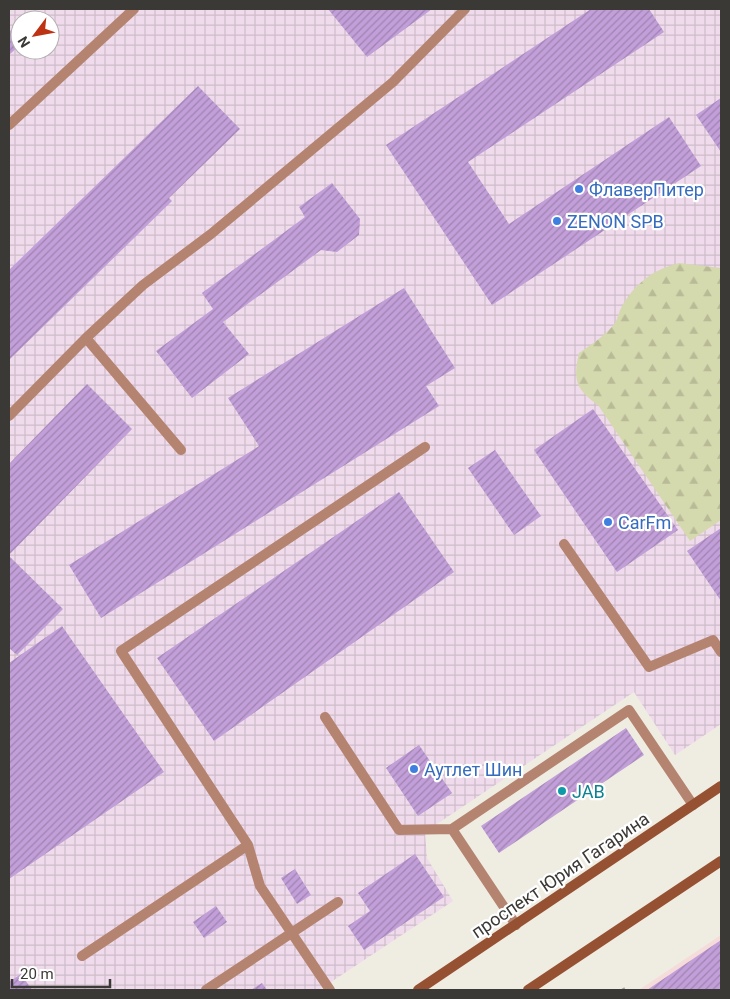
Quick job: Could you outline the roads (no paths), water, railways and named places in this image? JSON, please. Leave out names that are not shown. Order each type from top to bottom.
[{"type":"main road","name":"проспект Юрия Гагарина","points":[[418,990],[721,786]]},
{"type":"main road","points":[[528,990],[721,861]]},
{"type":"lane","points":[[9,126],[134,9]]},
{"type":"lane","points":[[9,416],[86,338],[143,284],[211,234],[393,82],[465,9]]},
{"type":"lane","points":[[86,338],[181,450]]},
{"type":"lane","points":[[330,990],[260,886],[248,845],[121,652],[425,447]]},
{"type":"lane","points":[[564,544],[649,667],[713,640],[721,652]]},
{"type":"lane","points":[[325,717],[399,830],[452,829],[630,710],[693,805]]},
{"type":"lane","points":[[452,829],[516,925]]},
{"type":"lane","points":[[82,956],[248,845]]},
{"type":"lane","points":[[206,990],[338,902]]},
{"type":"place","name":"ФлаверПитер","points":[[579,189]]},
{"type":"place","name":"ZENON SPB","points":[[557,221]]},
{"type":"place","name":"CarFm","points":[[608,522]]},
{"type":"place","name":"Аутлет Шин","points":[[414,769]]},
{"type":"place","name":"JAB","points":[[562,791]]}]
